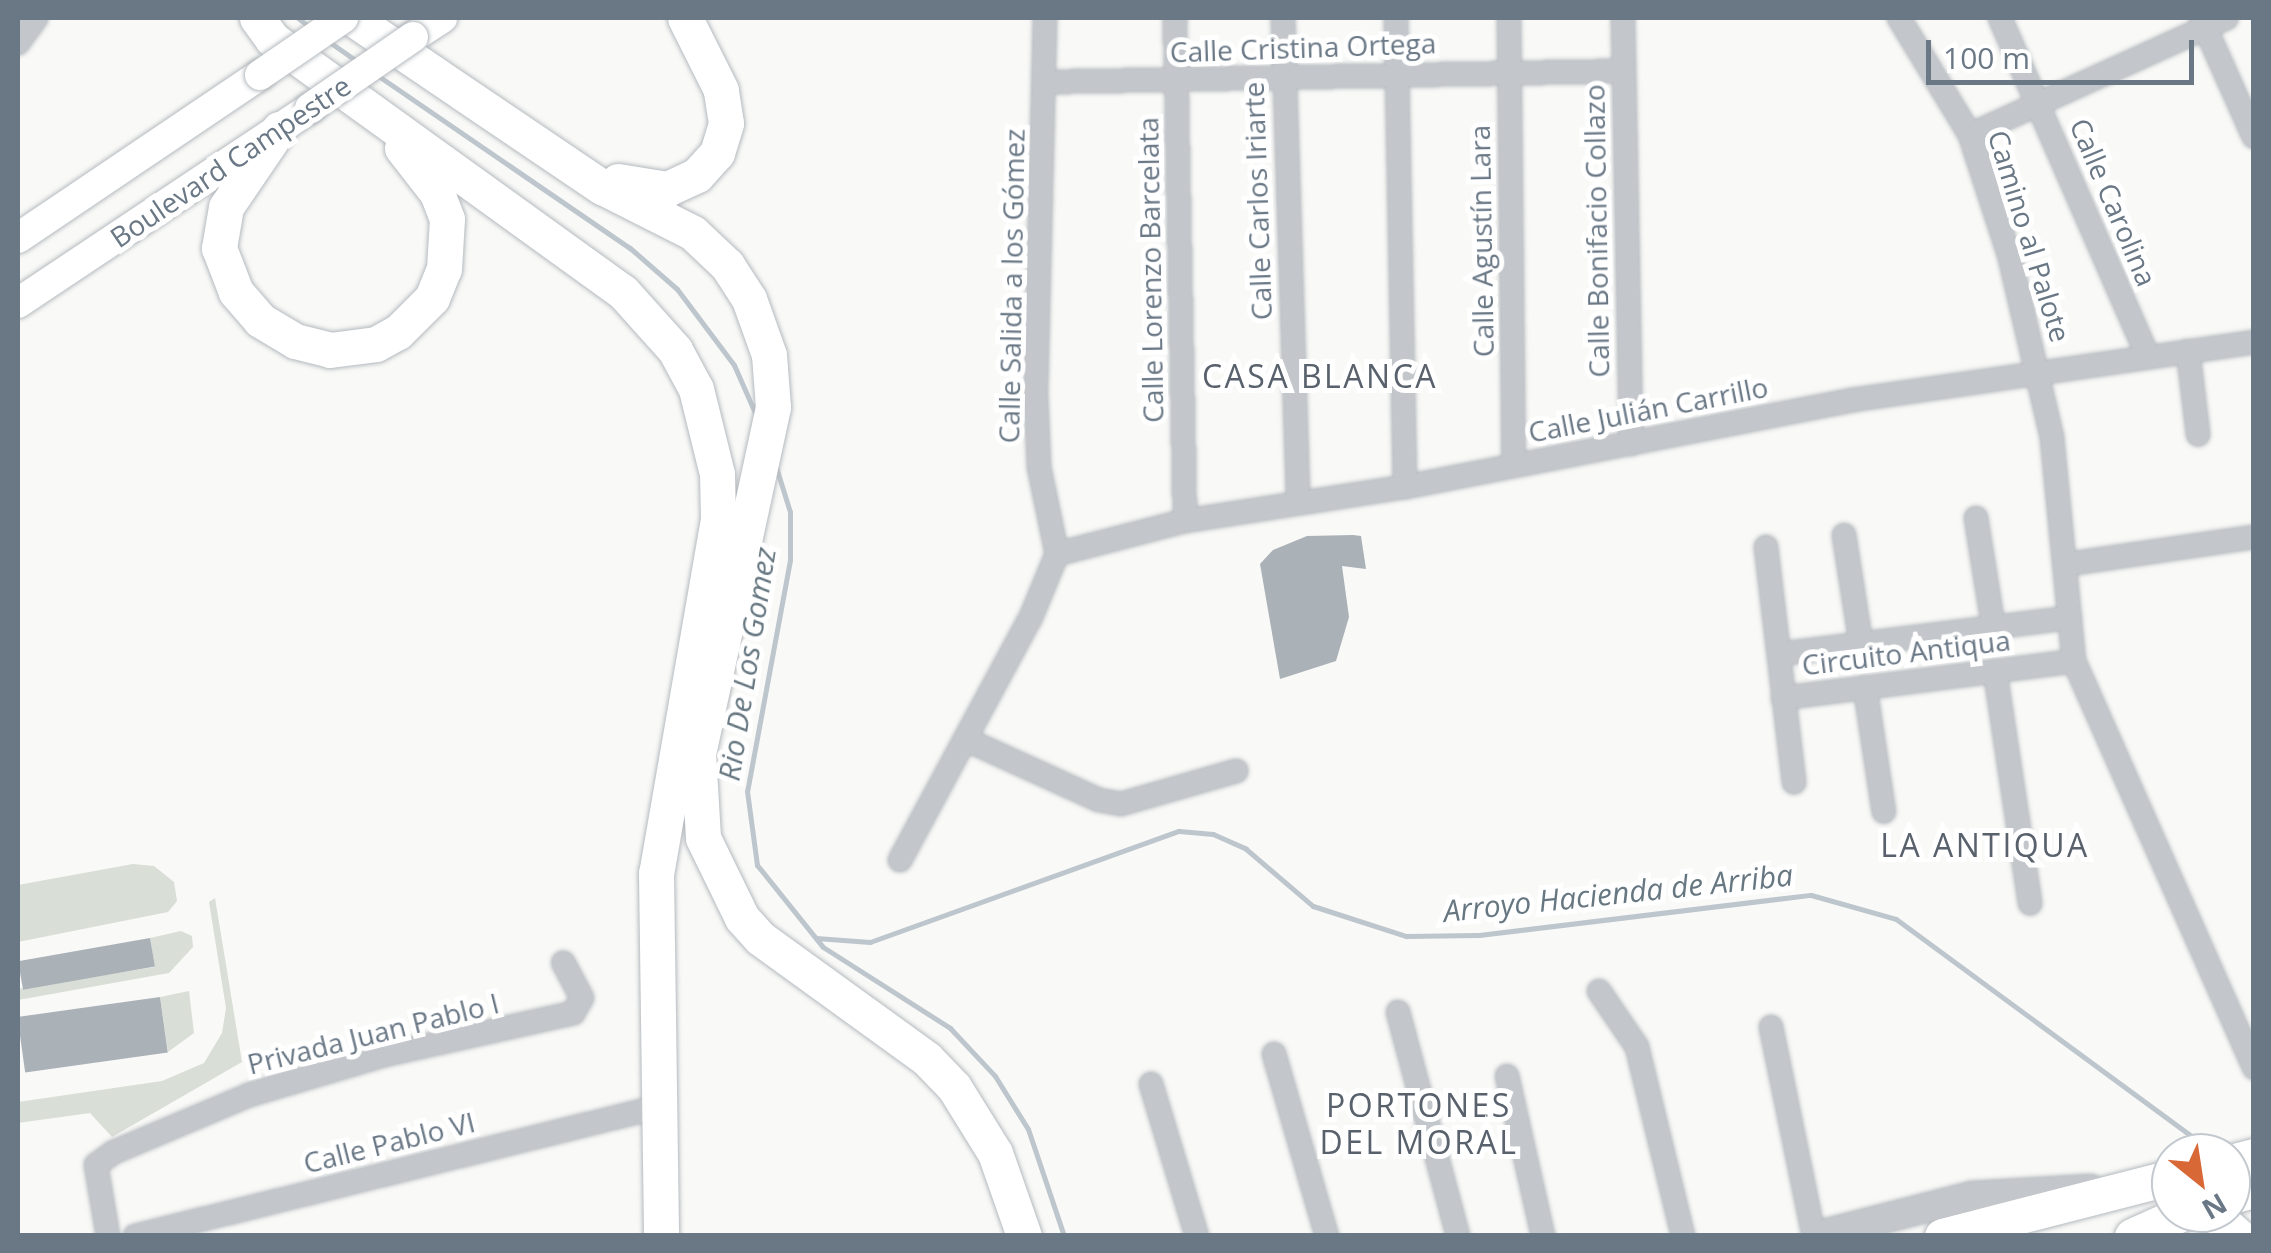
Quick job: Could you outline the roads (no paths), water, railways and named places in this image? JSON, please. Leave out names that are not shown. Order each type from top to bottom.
[{"type":"main road","name":"Boulevard Campestre","points":[[18,238],[344,18]]},
{"type":"main road","points":[[352,18],[546,150],[712,249],[749,300],[772,376],[767,454],[731,605],[696,782],[703,838],[719,878],[760,938],[927,1059],[954,1086],[995,1152],[1024,1236]]},
{"type":"main road","name":"Boulevard Campestre","points":[[18,302],[442,18]]},
{"type":"main road","points":[[546,150],[649,190],[697,175],[717,152],[725,110],[685,18]]},
{"type":"main road","points":[[265,28],[587,264],[649,318],[696,389],[710,434],[718,519],[667,779],[656,872],[661,1236]]},
{"type":"main road","points":[[279,129],[226,208],[219,248],[225,270],[246,306],[274,331],[312,346],[354,349],[376,344],[416,318],[444,269],[448,242],[438,193],[378,114]]},
{"type":"main road","points":[[1942,1236],[2151,1182]]},
{"type":"street","points":[[18,43],[36,18]]},
{"type":"street","points":[[237,18],[265,28]]},
{"type":"street","name":"Calle Salida a los Gómez","points":[[1045,18],[1036,397],[1039,468],[1057,554]]},
{"type":"street","name":"Calle Lorenzo Barcelata","points":[[1176,18],[1184,521]]},
{"type":"street","name":"Calle Carlos Iriarte","points":[[1283,18],[1298,503]]},
{"type":"street","points":[[1396,18],[1405,487]]},
{"type":"street","name":"Calle Agustín Lara","points":[[1508,18],[1514,464]]},
{"type":"street","name":"Calle Bonifacio Collazo","points":[[1623,18],[1631,444]]},
{"type":"street","name":"Camino al Palote","points":[[1899,18],[1970,135],[2039,371],[2068,564],[2074,661],[2254,1068]]},
{"type":"street","name":"Calle Carolina","points":[[2000,18],[2148,356]]},
{"type":"street","points":[[1970,135],[2203,22],[2227,18]]},
{"type":"street","points":[[2203,22],[2254,137]]},
{"type":"street","name":"Calle Cristina Ortega","points":[[1045,82],[1622,71]]},
{"type":"street","name":"Calle Julián Carrillo","points":[[1057,554],[1184,521],[1405,487],[1514,464],[2039,371],[2254,342]]},
{"type":"street","points":[[2188,351],[2198,434]]},
{"type":"street","points":[[1976,518],[1993,624]]},
{"type":"street","points":[[1844,534],[1860,644]]},
{"type":"street","points":[[2068,564],[2254,537]]},
{"type":"street","points":[[1766,547],[1779,654]]},
{"type":"street","points":[[900,860],[1032,618],[1057,554]]},
{"type":"street","name":"Circuito Antiqua","points":[[2070,618],[1993,624],[1779,654],[1783,698],[2074,661]]},
{"type":"street","points":[[1995,671],[2030,903]]},
{"type":"street","points":[[1865,688],[1884,812]]},
{"type":"street","points":[[1783,698],[1794,782]]},
{"type":"street","points":[[965,739],[1099,800],[1121,804],[1236,770]]},
{"type":"street","name":"Privada Juan Pablo I","points":[[108,1236],[96,1166],[114,1152],[250,1095],[384,1055],[573,1013],[582,998],[564,963]]},
{"type":"street","points":[[1599,991],[1637,1047],[1683,1236]]},
{"type":"street","points":[[1398,1012],[1458,1236]]},
{"type":"street","points":[[1771,1027],[1815,1236],[1972,1196],[2127,1188]]},
{"type":"street","points":[[1274,1054],[1326,1236]]},
{"type":"street","points":[[1506,1076],[1543,1236]]},
{"type":"street","points":[[1152,1084],[1197,1236]]},
{"type":"street","name":"Calle Pablo VI","points":[[134,1236],[658,1107]]},
{"type":"waterway","name":"Rio De Los Gomez","points":[[298,18],[311,28]]},
{"type":"waterway","name":"Rio De Los Gomez","points":[[328,41],[359,63]]},
{"type":"waterway","name":"Rio De Los Gomez","points":[[377,75],[630,248],[677,289],[734,365],[756,415]]},
{"type":"waterway","name":"Rio De Los Gomez","points":[[776,467],[790,512],[790,560],[747,791],[757,865],[823,947],[950,1028],[995,1076],[1028,1129],[1064,1236]]},
{"type":"waterway","name":"Arroyo Hacienda de Arriba","points":[[816,938],[870,942],[1179,831],[1213,834],[1246,849],[1313,906],[1406,936],[1479,935],[1811,895],[1896,919],[2188,1133]]},
{"type":"district","name":"CASA BLANCA","points":[[1320,376]]},
{"type":"district","name":"LA ANTIQUA","points":[[1985,845]]},
{"type":"district","name":"PORTONES DEL MORAL","points":[[1419,1124]]}]
